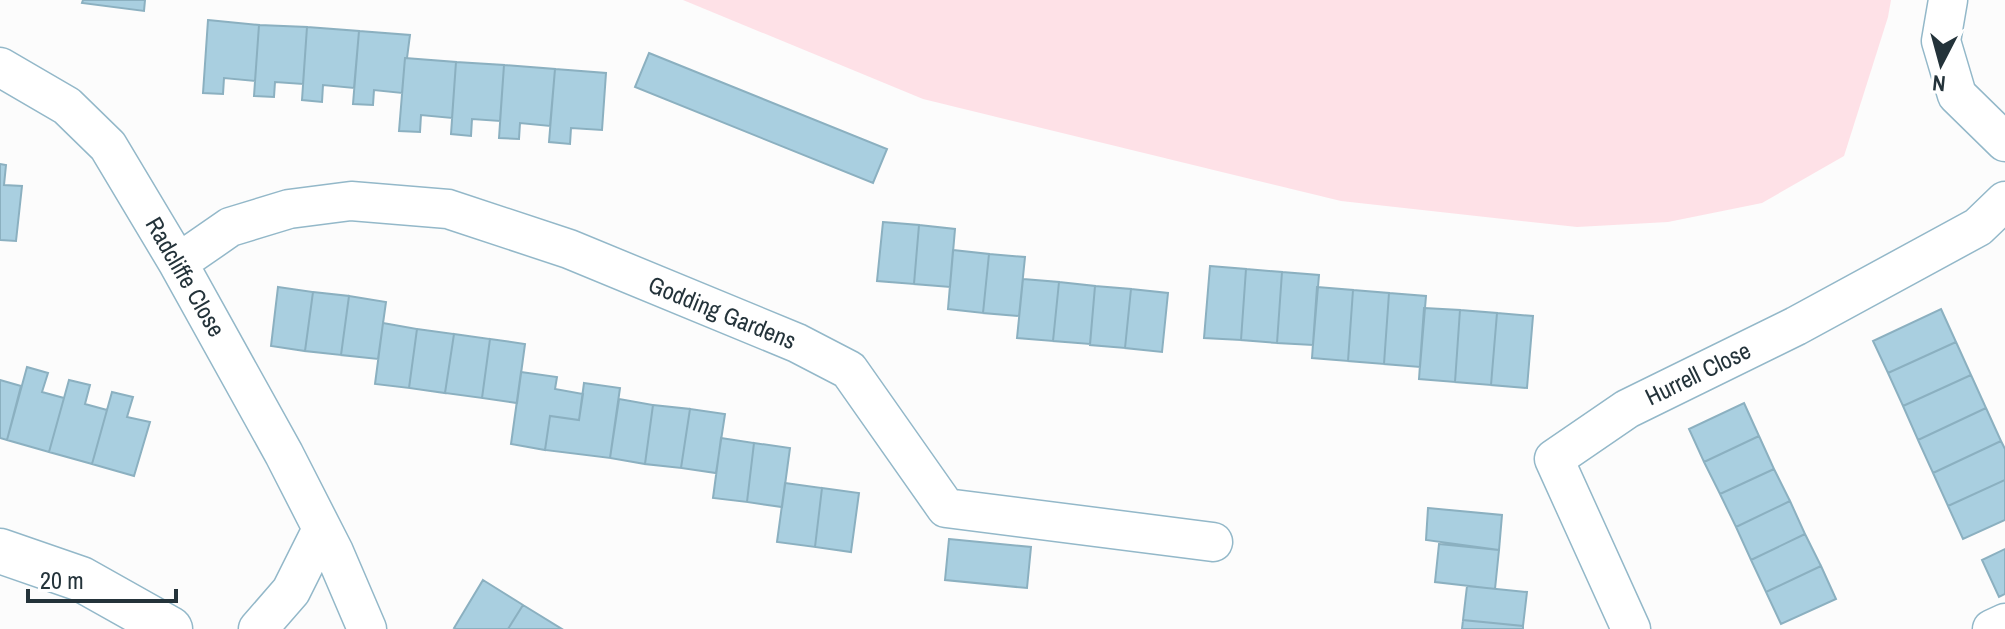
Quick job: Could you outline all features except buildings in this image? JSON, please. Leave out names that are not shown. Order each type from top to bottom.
[{"type":"street","points":[[1948,0],[1941,41],[1957,95],[2005,142]]},
{"type":"street","name":"Radcliffe Close","points":[[0,67],[67,106],[108,146],[178,263],[322,529],[367,629]]},
{"type":"street","name":"Godding Gardens","points":[[178,263],[230,227],[289,209],[351,201],[448,209],[569,249],[797,343],[849,370],[946,508],[1213,542]]},
{"type":"street","name":"Hurrell Close","points":[[1631,629],[1554,459],[1627,409],[1796,326],[1978,227],[2005,201]]},
{"type":"street","points":[[258,629],[291,591],[322,529]]},
{"type":"street","points":[[0,551],[81,579],[170,629]]},
{"type":"street","points":[[1992,629],[2005,623]]},
{"type":"shaded area","points":[[683,0],[1891,0],[1844,156],[1762,203],[1668,222],[1577,227],[1341,201],[923,99]]}]
